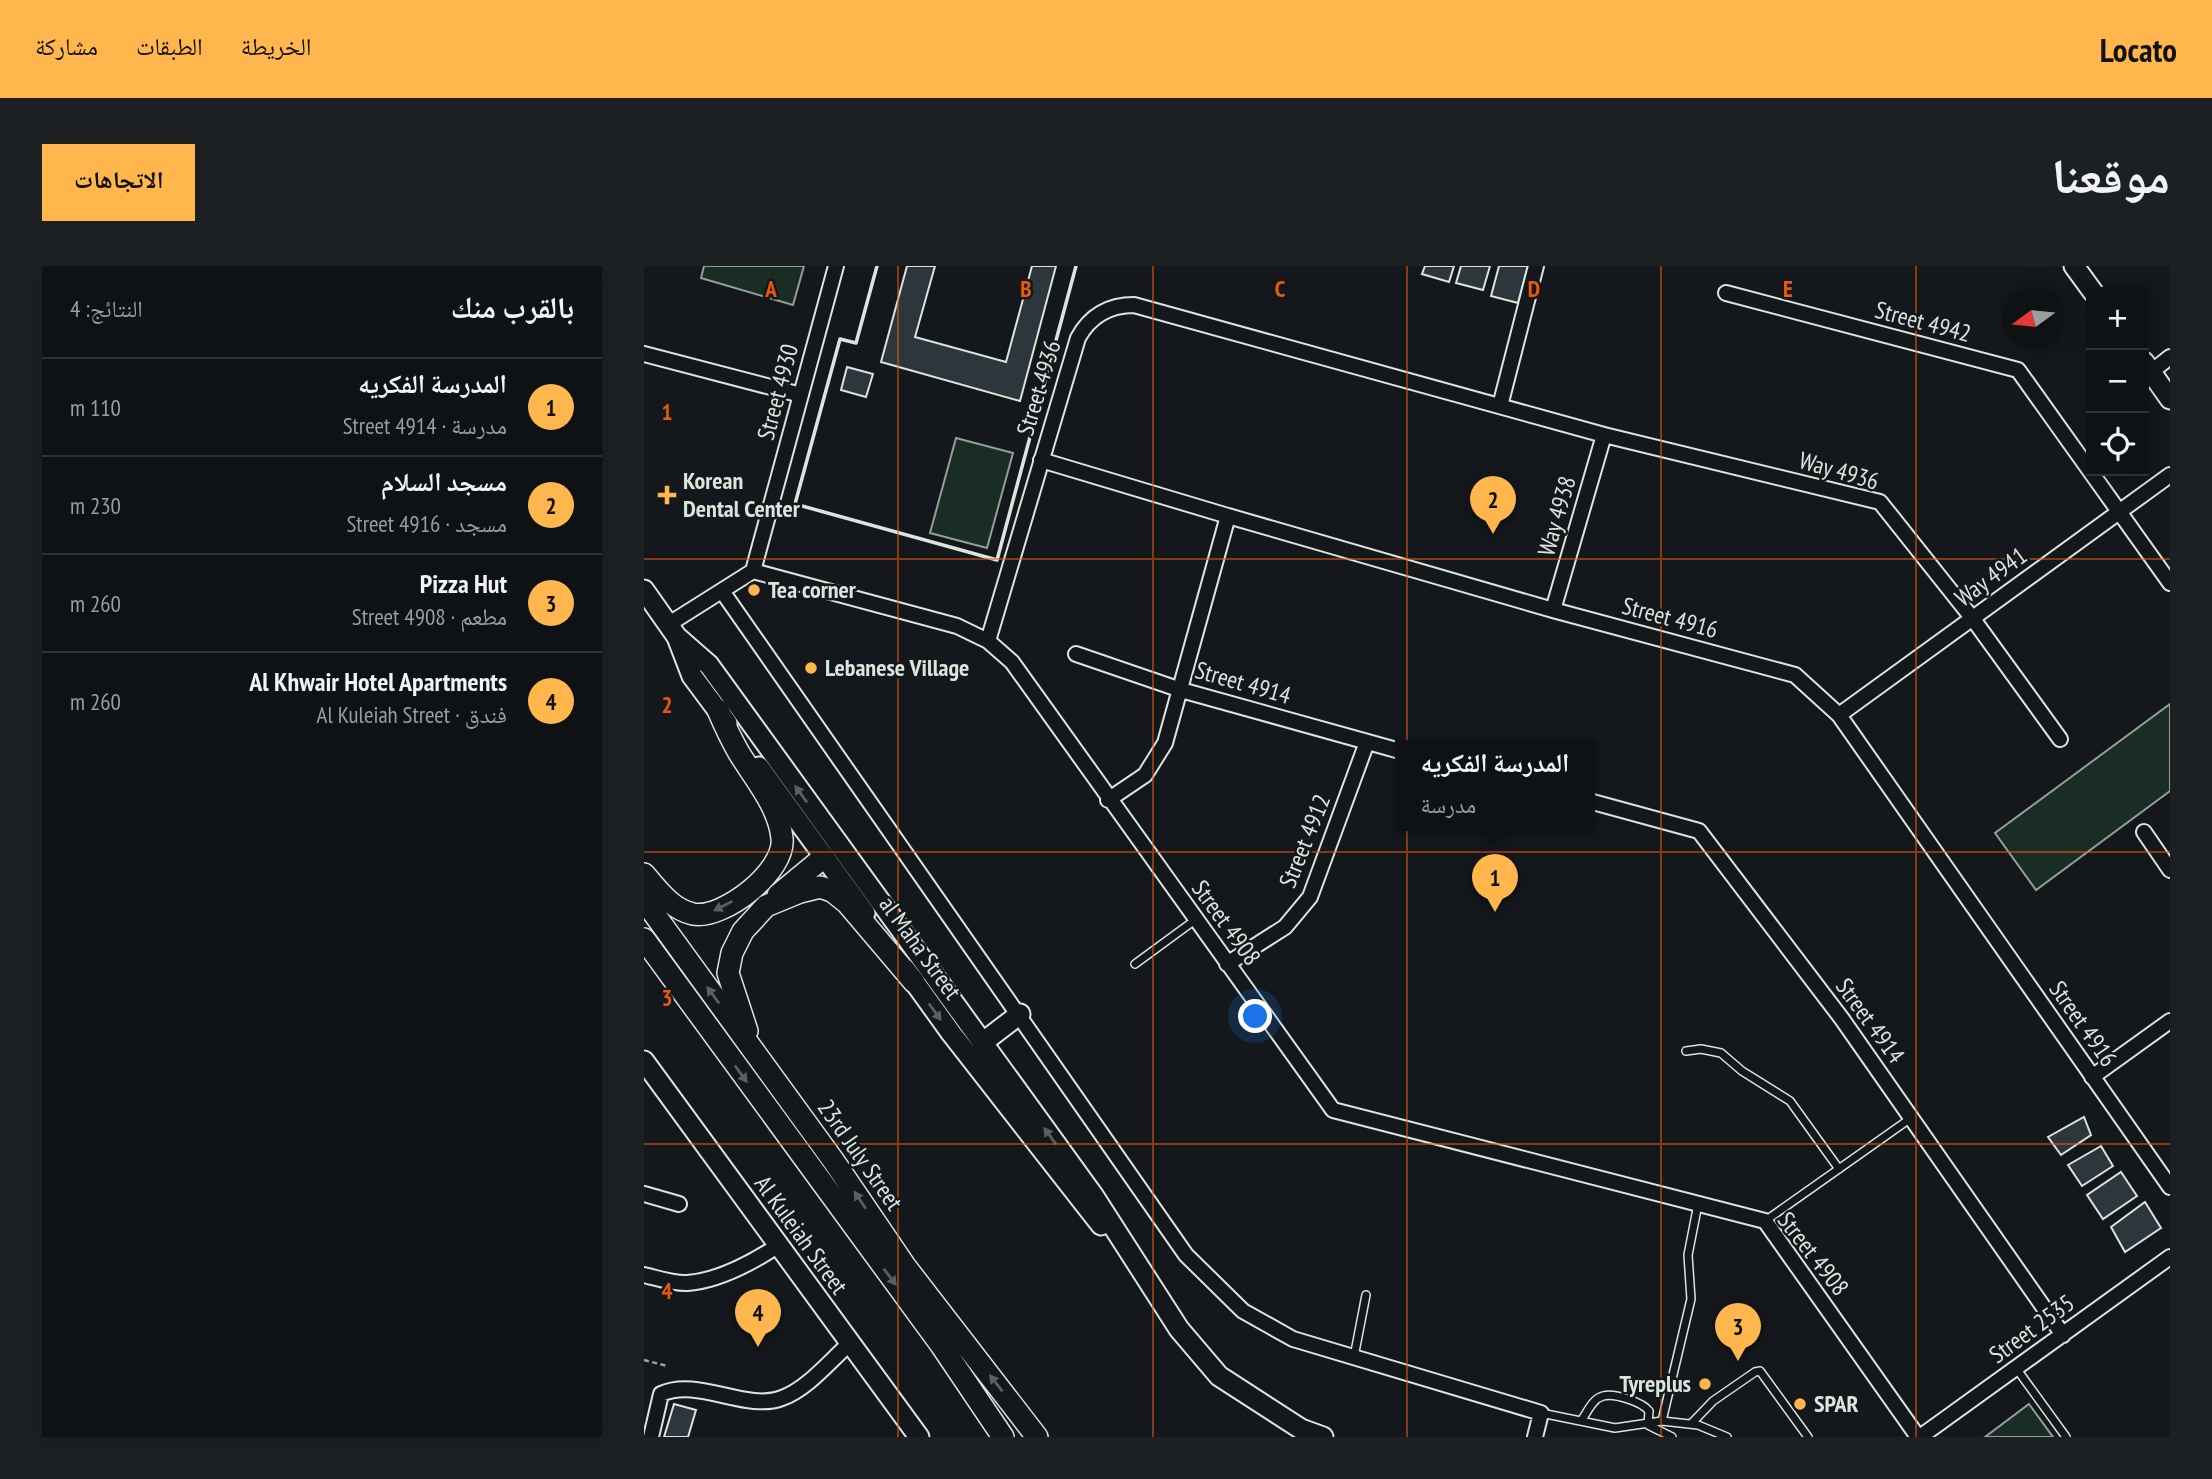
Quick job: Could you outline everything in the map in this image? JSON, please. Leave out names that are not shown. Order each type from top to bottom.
[{"type":"main road","points":[[718,710],[737,749],[778,817],[783,841],[778,860],[765,878]]},
{"type":"main road","points":[[644,874],[677,908],[701,915],[721,908],[794,860],[809,856],[824,857]]},
{"type":"main road","points":[[755,1053],[732,985],[728,963],[743,931],[766,905],[824,857]]},
{"type":"main road","points":[[766,905],[820,887],[832,891],[847,903],[914,982]]},
{"type":"main road","name":"23rd July Street","points":[[644,900],[905,1266],[1037,1437]]},
{"type":"main road","name":"23rd July Street","points":[[644,939],[941,1345],[1003,1437]]},
{"type":"street","name":"Street 4930","points":[[753,571],[836,266]]},
{"type":"street","points":[[1500,406],[1536,266]]},
{"type":"street","points":[[2074,266],[2089,287]]},
{"type":"street","name":"Street 4942","points":[[1726,293],[2018,370],[2170,583]]},
{"type":"street","name":"Street 4936","points":[[988,640],[1077,338],[1096,315],[1124,305],[1143,307],[1500,406]]},
{"type":"street","points":[[644,354],[801,395]]},
{"type":"street","points":[[2149,366],[2170,357]]},
{"type":"street","points":[[2149,370],[2170,399]]},
{"type":"street","name":"Way 4936","points":[[1500,406],[1604,435],[1880,502],[1973,619],[2060,739]]},
{"type":"street","name":"Way 4938","points":[[1553,610],[1604,435]]},
{"type":"street","name":"Street 4916","points":[[1041,460],[1553,610],[1795,675],[1839,715],[2170,1187]]},
{"type":"street","name":"Way 4941","points":[[1839,715],[2170,475]]},
{"type":"street","points":[[1108,800],[1136,783],[1153,765],[1165,743],[1228,516]]},
{"type":"street","points":[[673,631],[722,590],[753,571]]},
{"type":"street","name":"Street 4908","points":[[753,571],[957,626],[988,640],[1012,662],[1108,800],[1333,1110],[1765,1222],[1919,1437]]},
{"type":"street","name":"al Maha Street","points":[[644,590],[673,631],[709,665],[1093,1195],[1179,1329],[1219,1376],[1301,1429],[1323,1437]]},
{"type":"street","points":[[722,590],[1186,1255],[1209,1280],[1243,1311],[1293,1339],[1541,1413],[1535,1437]]},
{"type":"street","name":"al Maha Street","points":[[673,631],[692,676],[914,982],[1082,1203],[1143,1274]]},
{"type":"street","name":"Street 4914","points":[[1076,654],[1181,690],[1395,749]]},
{"type":"street","name":"Street 4912","points":[[1227,964],[1285,927],[1310,897],[1367,742]]},
{"type":"street","name":"Street 4914","points":[[1595,803],[1699,831],[1842,1019],[2063,1335]]},
{"type":"street","points":[[826,829],[824,857],[842,867],[886,911]]},
{"type":"street","points":[[2144,832],[2170,870]]},
{"type":"street","points":[[982,1043],[1020,1014]]},
{"type":"street","points":[[2092,1077],[2170,1021]]},
{"type":"street","name":"Al Kuleiah Street","points":[[644,1060],[919,1437]]},
{"type":"street","points":[[644,1194],[673,1203]]},
{"type":"street","points":[[644,1275],[685,1284],[706,1280],[749,1263],[779,1245]]},
{"type":"street","name":"Street 2535","points":[[1919,1437],[2170,1257]]},
{"type":"street","points":[[651,1437],[661,1394],[672,1389],[686,1389],[767,1401],[782,1398],[798,1390],[849,1344]]},
{"type":"lane","points":[[1135,964],[1195,920]]},
{"type":"lane","points":[[1686,1051],[1710,1049],[1721,1053],[1742,1071],[1790,1101],[1839,1169]]},
{"type":"lane","points":[[1765,1222],[1911,1118]]},
{"type":"lane","points":[[1662,1422],[1691,1299],[1688,1255],[1698,1204]]},
{"type":"lane","points":[[1354,1357],[1366,1295]]},
{"type":"lane","points":[[2016,1368],[2066,1437]]},
{"type":"lane","points":[[1691,1424],[1713,1401],[1760,1371],[1808,1437]]},
{"type":"lane","points":[[1581,1421],[1594,1401],[1604,1395],[1644,1405],[1649,1411],[1648,1425]]},
{"type":"lane","points":[[1541,1413],[1615,1427],[1662,1422],[1691,1424],[1727,1437]]},
{"type":"lane","points":[[1648,1425],[1672,1437]]},
{"type":"path","points":[[644,1360],[667,1366]]},
{"type":"green space","points":[[704,266],[804,266],[793,305],[701,278]]},
{"type":"green space","points":[[956,438],[1013,453],[987,548],[930,533]]},
{"type":"green space","points":[[2170,704],[2170,791],[2036,890],[1995,833]]},
{"type":"green space","points":[[2029,1404],[2053,1437],[1985,1437]]},
{"type":"building","points":[[907,266],[935,266],[915,337],[1006,362],[1032,266],[1056,266],[1020,401],[881,362]]},
{"type":"building","points":[[1425,266],[1454,266],[1449,282],[1422,274]]},
{"type":"building","points":[[1461,266],[1490,266],[1483,290],[1456,283]]},
{"type":"building","points":[[1499,266],[1528,266],[1518,303],[1491,296]]},
{"type":"building","points":[[847,367],[873,374],[866,397],[841,390]]},
{"type":"building","points":[[2084,1117],[2091,1135],[2061,1155],[2048,1137]]},
{"type":"building","points":[[2101,1146],[2113,1166],[2082,1186],[2068,1165]]},
{"type":"building","points":[[2121,1172],[2137,1196],[2103,1219],[2087,1195]]},
{"type":"building","points":[[2145,1202],[2161,1228],[2125,1252],[2111,1227]]},
{"type":"building","points":[[674,1404],[696,1410],[688,1437],[664,1437]]},
{"type":"wall","points":[[877,266],[856,343],[840,339],[795,504],[997,560],[1076,266]]},
{"type":"place","name":"Korean Dental Center","points":[[667,495]]},
{"type":"place","name":"مسجد السلام","points":[[1493,534]]},
{"type":"place","name":"Tea corner","points":[[754,590]]},
{"type":"place","name":"Lebanese Village","points":[[811,668]]},
{"type":"place","name":"المدرسة الفكريه","points":[[1495,912]]},
{"type":"place","name":"Al Khwair Hotel Apartments","points":[[758,1347]]},
{"type":"place","name":"Pizza Hut","points":[[1738,1361]]},
{"type":"place","name":"Tyreplus","points":[[1705,1384]]},
{"type":"place","name":"SPAR","points":[[1800,1404]]}]
